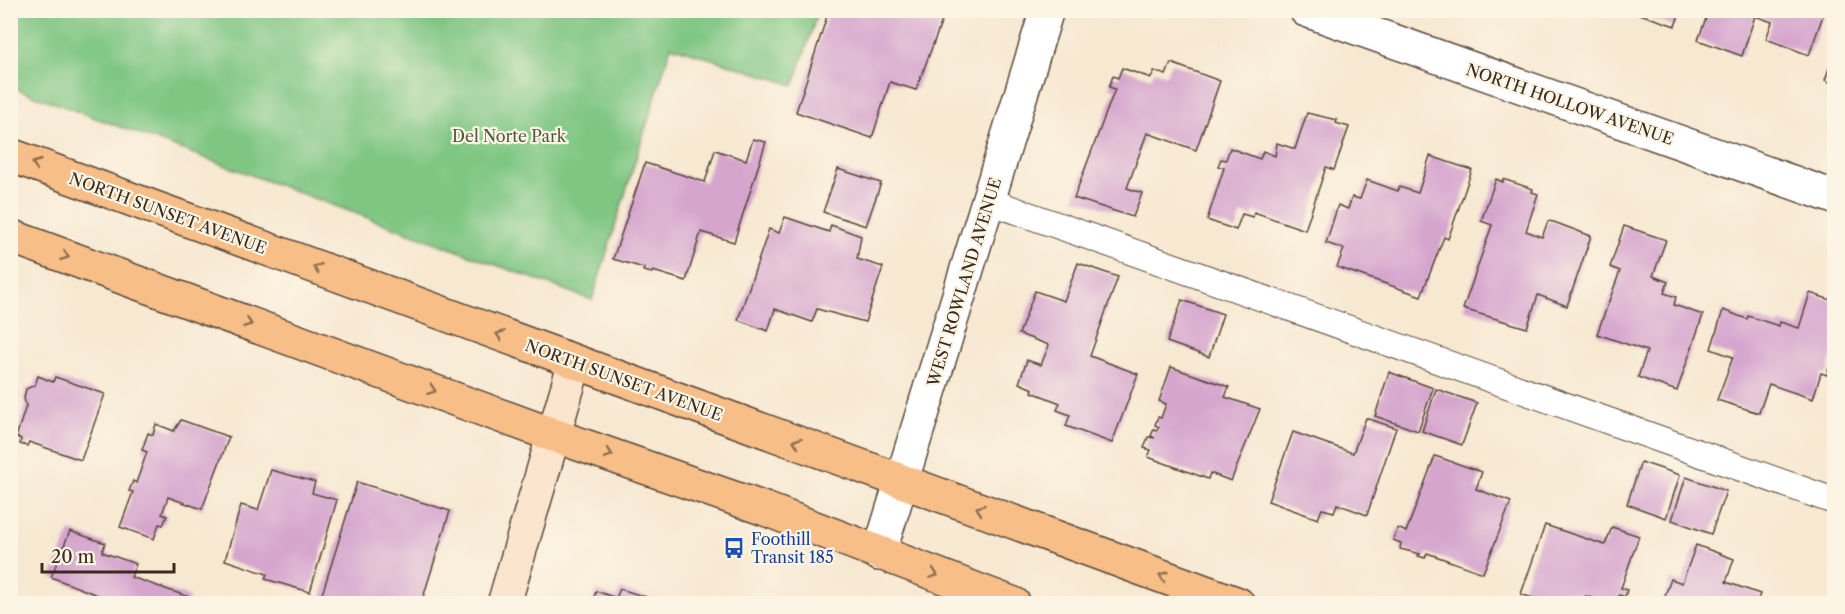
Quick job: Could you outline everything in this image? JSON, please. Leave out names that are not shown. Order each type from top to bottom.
[{"type":"main road","name":"NORTH SUNSET AVENUE","points":[[10,155],[1238,603]]},
{"type":"main road","points":[[10,236],[553,435],[765,509],[879,554],[1014,603]]},
{"type":"street","name":"WEST ROWLAND AVENUE","points":[[879,554],[1047,10]]},
{"type":"street","name":"NORTH HOLLOW AVENUE","points":[[1306,10],[1834,197]]},
{"type":"street","points":[[504,603],[575,362]]},
{"type":"lane","points":[[989,201],[1834,501]]},
{"type":"green space","name":"Del Norte Park","points":[[10,11],[818,11],[794,85],[671,46],[592,300],[11,87]]},
{"type":"building","points":[[833,10],[946,10],[916,90],[890,82],[872,138],[796,112],[828,13],[832,15]]},
{"type":"building","points":[[1628,10],[1681,10],[1675,26]]},
{"type":"building","points":[[1709,10],[1825,10],[1809,55],[1766,39],[1772,22],[1755,16],[1742,56],[1698,40]]},
{"type":"building","points":[[1834,54],[1834,84],[1825,80]]},
{"type":"building","points":[[1171,63],[1220,81],[1196,150],[1147,133],[1127,188],[1142,193],[1133,217],[1074,198],[1115,89],[1109,87],[1113,76],[1118,78],[1122,68],[1151,78],[1154,71],[1166,75]]},
{"type":"building","points":[[1307,113],[1337,120],[1336,123],[1349,127],[1334,170],[1326,167],[1305,230],[1254,212],[1253,217],[1242,214],[1236,230],[1207,220],[1224,168],[1218,166],[1221,159],[1226,160],[1230,148],[1260,159],[1263,151],[1275,156],[1277,143],[1295,149]]},
{"type":"building","points":[[753,139],[766,142],[734,242],[701,232],[686,281],[653,271],[652,273],[643,271],[644,268],[613,259],[645,163],[705,182],[715,150],[746,160]]},
{"type":"building","points":[[1430,156],[1472,170],[1448,239],[1444,237],[1421,296],[1337,267],[1344,249],[1326,243],[1338,205],[1348,209],[1352,197],[1360,199],[1367,180],[1398,191],[1399,187],[1418,193]]},
{"type":"building","points":[[838,169],[881,183],[866,226],[823,212]]},
{"type":"building","points":[[1496,179],[1503,182],[1503,179],[1533,189],[1532,192],[1538,194],[1526,231],[1542,237],[1548,221],[1591,236],[1567,306],[1538,295],[1527,328],[1463,309],[1492,225],[1481,221]]},
{"type":"building","points":[[785,217],[829,232],[831,225],[861,236],[857,259],[883,267],[865,322],[817,309],[812,322],[775,309],[768,331],[738,320],[769,229],[779,233]]},
{"type":"building","points":[[1624,226],[1666,240],[1653,276],[1668,282],[1664,293],[1676,297],[1674,305],[1703,315],[1677,391],[1638,377],[1647,351],[1597,334],[1620,271],[1610,267]]},
{"type":"building","points":[[1078,263],[1118,277],[1090,356],[1138,374],[1112,443],[1066,426],[1070,415],[1057,410],[1060,403],[1032,392],[1033,389],[1019,383],[1027,360],[1041,365],[1049,345],[1019,334],[1035,291],[1064,301]]},
{"type":"building","points":[[1810,293],[1834,301],[1834,350],[1827,375],[1821,373],[1813,399],[1769,384],[1759,413],[1717,400],[1733,357],[1711,349],[1723,310],[1747,319],[1748,316],[1779,326],[1780,322],[1799,328]]},
{"type":"building","points":[[1182,300],[1223,314],[1209,357],[1167,342]]},
{"type":"building","points":[[1171,367],[1229,387],[1225,397],[1260,409],[1231,481],[1210,473],[1208,479],[1148,457],[1151,450],[1144,448],[1148,437],[1155,438],[1151,436],[1154,429],[1157,430],[1159,427],[1155,425],[1158,417],[1161,418],[1166,404],[1159,401]]},
{"type":"building","points":[[1389,372],[1433,388],[1418,431],[1375,416]]},
{"type":"building","points":[[38,376],[53,382],[55,377],[105,394],[81,460],[29,442],[27,446],[20,444],[21,439],[16,437],[26,406],[24,398],[26,389],[35,385]]},
{"type":"building","points":[[1436,389],[1477,403],[1462,445],[1422,431]]},
{"type":"building","points":[[1366,418],[1396,428],[1367,515],[1337,504],[1334,512],[1322,509],[1318,519],[1268,501],[1293,432],[1353,453]]},
{"type":"building","points":[[181,420],[229,437],[202,509],[168,497],[162,514],[167,516],[163,525],[159,524],[154,539],[120,527],[133,492],[129,491],[133,481],[136,483],[147,452],[142,450],[148,433],[153,435],[156,424],[174,431]]},
{"type":"building","points":[[1435,456],[1482,472],[1476,489],[1511,502],[1483,573],[1427,553],[1425,558],[1418,556],[1420,554],[1400,549],[1401,543],[1393,540],[1398,528],[1406,532]]},
{"type":"building","points":[[1641,462],[1680,475],[1666,518],[1627,504]]},
{"type":"building","points":[[271,470],[315,482],[312,493],[337,500],[310,592],[265,579],[267,574],[225,560],[241,505],[258,510]]},
{"type":"building","points":[[10,475],[16,477],[11,492],[10,492]]},
{"type":"building","points":[[1686,477],[1726,491],[1711,534],[1672,520]]},
{"type":"building","points":[[357,482],[450,511],[421,604],[319,604]]},
{"type":"building","points":[[1545,525],[1605,545],[1612,527],[1639,536],[1621,588],[1627,590],[1625,597],[1619,595],[1616,604],[1608,604],[1586,596],[1583,603],[1570,599],[1568,604],[1549,604],[1521,594]]},
{"type":"building","points":[[70,531],[105,543],[102,552],[136,564],[131,577],[189,597],[188,604],[120,604],[51,577]]},
{"type":"building","points":[[1696,545],[1734,559],[1726,582],[1760,594],[1756,604],[1657,604],[1659,600],[1663,601],[1671,579],[1682,583]]},
{"type":"building","points":[[620,589],[666,604],[592,604],[596,591],[616,598]]},
{"type":"place","name":"Foothill Transit 185","points":[[734,548]]}]
